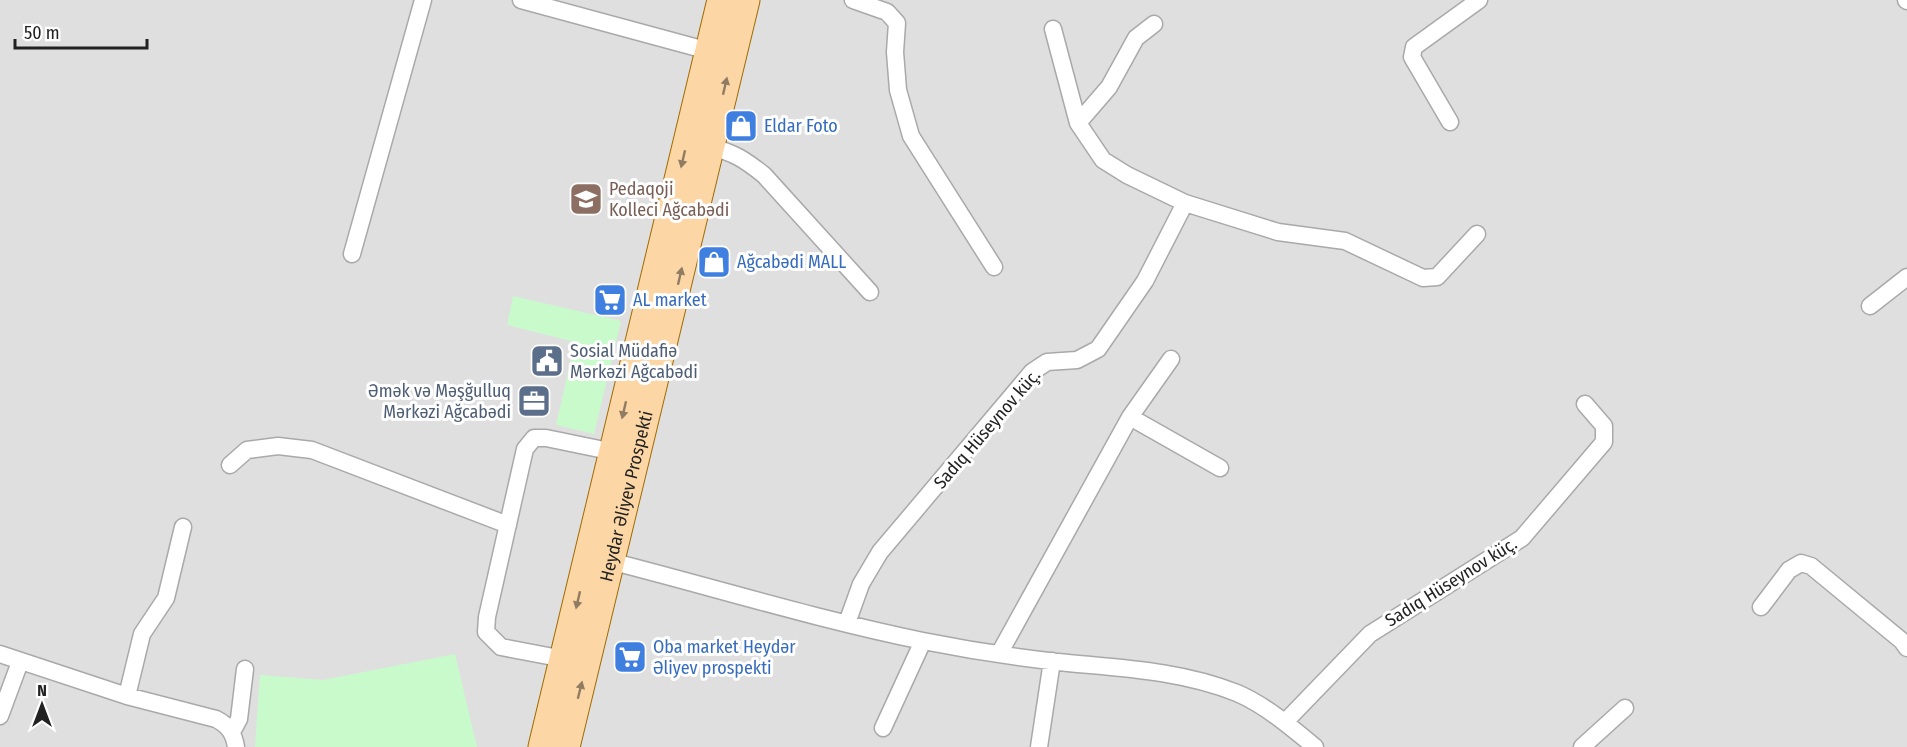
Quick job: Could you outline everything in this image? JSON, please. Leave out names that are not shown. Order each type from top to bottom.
[{"type":"main road","points":[[542,747],[564,659],[601,559],[614,452],[721,0]]},
{"type":"main road","name":"Heydar Əliyev Prospekti","points":[[566,747],[601,559],[711,147],[746,0]]},
{"type":"street","points":[[352,254],[423,0]]},
{"type":"street","points":[[525,0],[709,51]]},
{"type":"street","points":[[853,0],[887,12],[897,23],[895,52],[898,90],[911,136],[994,267]]},
{"type":"street","points":[[1450,122],[1412,57],[1414,47],[1479,0]]},
{"type":"street","points":[[1078,123],[1109,87],[1136,38],[1154,24]]},
{"type":"street","points":[[1053,29],[1078,123],[1103,160],[1127,176],[1185,204],[1278,232],[1344,241],[1423,278],[1437,278],[1477,234]]},
{"type":"street","points":[[711,147],[744,159],[764,176],[870,292]]},
{"type":"street","name":"Sadıq Hüseynov küç.","points":[[848,623],[861,584],[880,552],[1032,372],[1047,362],[1077,360],[1098,349],[1145,281],[1185,204]]},
{"type":"street","points":[[1870,306],[1907,277]]},
{"type":"street","points":[[999,654],[1130,417],[1172,359]]},
{"type":"street","name":"Sadıq Hüseynov küç.","points":[[1285,722],[1370,633],[1522,538],[1604,442],[1604,426],[1584,404]]},
{"type":"street","points":[[1130,417],[1220,468]]},
{"type":"street","points":[[564,659],[501,647],[486,632],[487,616],[525,449],[534,438],[546,438],[614,452]]},
{"type":"street","points":[[230,465],[247,450],[278,446],[312,450],[508,525]]},
{"type":"street","points":[[127,696],[142,633],[166,598],[183,526]]},
{"type":"street","points":[[601,559],[727,594],[923,641],[999,654],[1143,670],[1200,680],[1239,694],[1285,722],[1315,747]]},
{"type":"street","points":[[1761,607],[1789,570],[1801,563],[1811,566],[1902,641],[1907,648]]},
{"type":"street","points":[[883,728],[923,641]]},
{"type":"street","points":[[0,654],[127,696],[216,719],[226,724],[234,739]]},
{"type":"street","points":[[1039,747],[1052,661]]},
{"type":"street","points":[[0,716],[20,662]]},
{"type":"street","points":[[234,739],[239,719],[245,669]]},
{"type":"street","points":[[1582,747],[1625,708]]},
{"type":"shaded area","points":[[0,0],[1907,0],[1907,747],[0,747]]},
{"type":"green space","points":[[513,296],[621,321],[594,434],[556,425],[575,342],[507,325]]},
{"type":"green space","points":[[455,654],[477,747],[255,747],[260,675],[323,680]]},
{"type":"place","name":"Eldar Foto","points":[[741,126]]},
{"type":"place","name":"Pedaqoji Kolleci Ağcabədi","points":[[586,199]]},
{"type":"place","name":"Ağcabədi MALL","points":[[714,262]]},
{"type":"place","name":"AL market","points":[[610,300]]},
{"type":"place","name":"Sosial Müdafiə Mərkəzi Ağcabədi","points":[[547,361]]},
{"type":"place","name":"Əmək və Məşğulluq Mərkəzi Ağcabədi","points":[[534,401]]},
{"type":"place","name":"Oba market Heydər Əliyev prospekti","points":[[630,657]]}]
